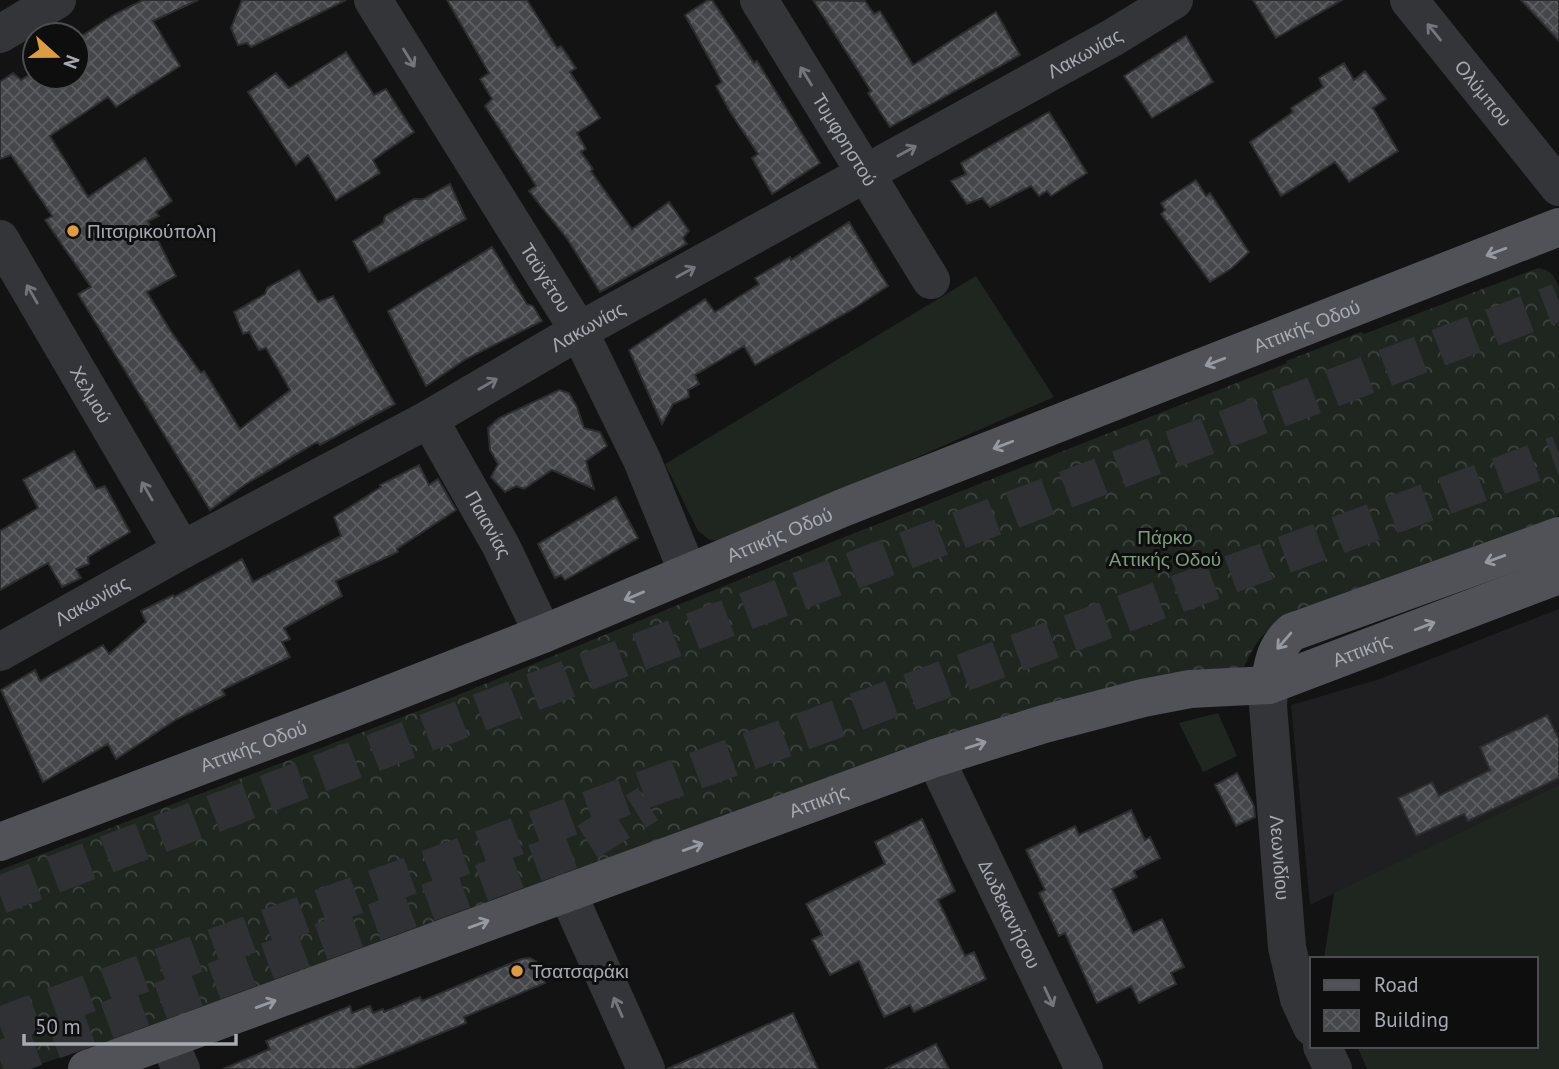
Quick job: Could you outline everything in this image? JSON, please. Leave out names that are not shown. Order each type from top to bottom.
[{"type":"main road","name":"Αττικής Οδού","points":[[0,842],[543,634],[845,507],[1559,228]]},
{"type":"main road","points":[[1269,685],[1275,653],[1280,642],[1292,632],[1559,536]]},
{"type":"main road","name":"Αττικής","points":[[87,1069],[174,1055],[567,892],[935,758],[1044,724],[1143,698],[1190,689],[1269,685],[1559,575]]},
{"type":"street","points":[[0,34],[57,0]]},
{"type":"street","name":"Ταϋγέτου","points":[[373,0],[579,331],[642,460],[688,573]]},
{"type":"street","name":"Τυμφρηστού","points":[[759,0],[931,280]]},
{"type":"street","name":"Λακωνίας","points":[[0,652],[181,550],[429,419],[579,331],[1112,38],[1174,0]]},
{"type":"street","name":"Ολύμπου","points":[[1409,0],[1559,187]]},
{"type":"street","name":"Χελμού","points":[[0,239],[181,550]]},
{"type":"street","name":"Παιανίας","points":[[429,419],[500,546],[543,634]]},
{"type":"street","name":"Λεωνιδίου","points":[[1269,685],[1268,705],[1287,947],[1298,999],[1310,1023]]},
{"type":"street","name":"Δωδεκανήσου","points":[[935,758],[1084,1069]]},
{"type":"street","points":[[567,892],[646,1069]]},
{"type":"street","points":[[1322,1048],[1332,1069]]},
{"type":"shaded area","points":[[1559,609],[1559,785],[1310,905],[1291,705],[1377,680]]},
{"type":"green space","name":"Πάρκο Αττικής Οδού","points":[[1538,268],[1552,274],[1559,288],[1559,516],[1291,612],[1263,636],[1244,667],[1127,684],[132,1034],[25,1069],[0,1069],[0,870],[431,706],[832,542],[1287,363],[1286,361]]},
{"type":"green space","points":[[976,276],[1054,397],[727,541],[710,540],[698,531],[665,464]]},
{"type":"green space","points":[[1218,713],[1237,756],[1203,772],[1179,723]]},
{"type":"green space","points":[[1559,785],[1559,1069],[1367,1069],[1358,1048],[1538,1048],[1538,957],[1324,957],[1334,893]]},
{"type":"building","points":[[143,0],[198,0],[153,21],[180,66],[116,107],[108,97],[50,136],[88,197],[145,158],[172,201],[156,212],[159,216],[148,221],[176,276],[147,292],[201,373],[204,371],[240,429],[290,390],[266,348],[259,350],[249,332],[243,334],[234,312],[265,294],[267,288],[299,270],[318,302],[333,296],[395,404],[320,445],[317,442],[246,484],[210,510],[78,294],[91,287],[45,220],[52,216],[11,155],[0,159],[0,82],[13,73],[21,80],[21,91],[91,91],[91,30]]},
{"type":"building","points":[[242,0],[346,0],[251,47],[247,43],[238,45],[231,28]]},
{"type":"building","points":[[447,0],[527,0],[557,48],[561,46],[576,68],[570,72],[600,118],[577,133],[586,149],[581,152],[593,169],[591,171],[632,229],[669,202],[689,231],[683,238],[687,244],[600,292],[568,240],[529,191],[536,186],[485,106],[492,99],[480,79],[489,73]]},
{"type":"building","points":[[712,0],[754,63],[757,61],[820,163],[772,194],[752,158],[758,154],[716,86],[722,82],[685,15]]},
{"type":"building","points":[[813,0],[865,1],[874,14],[880,11],[913,65],[996,12],[1020,55],[890,127],[868,93],[871,91]]},
{"type":"building","points":[[1253,0],[1342,0],[1276,38]]},
{"type":"building","points":[[1521,0],[1559,0],[1559,41]]},
{"type":"building","points":[[1186,36],[1213,82],[1152,118],[1124,76]]},
{"type":"building","points":[[346,52],[374,95],[386,89],[414,132],[373,160],[380,173],[336,200],[308,155],[296,165],[248,92],[276,73],[289,88]]},
{"type":"building","points":[[1344,63],[1354,80],[1365,71],[1386,99],[1373,108],[1398,151],[1349,182],[1335,162],[1281,196],[1250,142],[1293,112],[1291,108],[1323,87],[1319,78]]},
{"type":"building","points":[[1049,112],[1087,173],[1051,196],[1047,191],[1039,196],[1031,186],[990,207],[982,198],[967,204],[951,181],[966,174],[961,163]]},
{"type":"building","points":[[1196,180],[1206,196],[1210,193],[1249,252],[1232,268],[1210,282],[1161,214],[1165,210],[1161,203]]},
{"type":"building","points":[[450,184],[466,219],[369,272],[353,241],[383,223],[385,216],[414,199],[423,199]]},
{"type":"building","points":[[849,222],[888,286],[755,365],[744,346],[695,375],[699,384],[688,390],[689,397],[673,404],[662,424],[629,350],[705,299],[715,312],[759,284],[755,278],[790,257],[791,260]]},
{"type":"building","points":[[492,247],[527,304],[533,306],[542,321],[466,359],[426,386],[388,311]]},
{"type":"building","points":[[559,390],[569,393],[584,428],[600,432],[607,446],[586,461],[594,489],[552,470],[524,489],[516,486],[505,492],[491,477],[498,464],[490,450],[488,428],[499,418]]},
{"type":"building","points":[[74,451],[96,489],[105,486],[130,532],[88,557],[89,564],[76,569],[81,578],[62,587],[48,563],[0,590],[0,531],[38,508],[23,480]]},
{"type":"building","points":[[419,465],[429,485],[438,479],[456,510],[397,549],[398,552],[336,581],[342,596],[284,628],[290,639],[282,642],[290,657],[222,690],[225,695],[177,719],[116,759],[108,744],[43,782],[1,690],[35,670],[40,681],[103,645],[109,654],[146,622],[141,611],[173,595],[174,597],[242,559],[253,582],[341,536],[334,517],[381,487],[380,485]]},
{"type":"building","points":[[616,497],[638,538],[565,580],[561,575],[555,578],[538,544]]},
{"type":"building","points":[[1547,715],[1559,739],[1559,778],[1468,821],[1464,814],[1416,836],[1398,798],[1432,782],[1439,796],[1490,770],[1480,747]]},
{"type":"building","points":[[1237,773],[1254,806],[1255,817],[1236,826],[1215,785]]},
{"type":"building","points":[[1131,810],[1145,840],[1150,837],[1160,858],[1134,871],[1137,877],[1112,889],[1133,933],[1162,919],[1184,967],[1171,973],[1176,984],[1139,1003],[1131,986],[1097,1003],[1065,933],[1059,936],[1039,893],[1045,890],[1026,850],[1075,826],[1079,835]]},
{"type":"building","points":[[922,819],[955,891],[938,900],[965,956],[974,952],[986,979],[914,1012],[910,1005],[884,1017],[859,961],[830,975],[812,940],[822,935],[806,904],[885,864],[875,842]]},
{"type":"building","points":[[530,958],[537,962],[545,983],[464,1017],[466,1023],[354,1069],[223,1069],[270,1049],[266,1041],[350,1006],[352,1013],[370,1006],[373,1013],[383,1009],[384,1012],[420,997],[422,1001],[521,959]]},
{"type":"building","points":[[793,1013],[818,1069],[667,1069]]},
{"type":"building","points":[[936,1044],[949,1069],[885,1069]]},
{"type":"tunnel","points":[[0,895],[1559,302]]},
{"type":"tunnel","points":[[0,1026],[1559,454]]},
{"type":"tunnel","points":[[0,1060],[579,847],[648,804]]},
{"type":"place","name":"Πιτσιρικούπολη","points":[[73,231]]},
{"type":"place","name":"Τσατσαράκι","points":[[517,971]]}]
